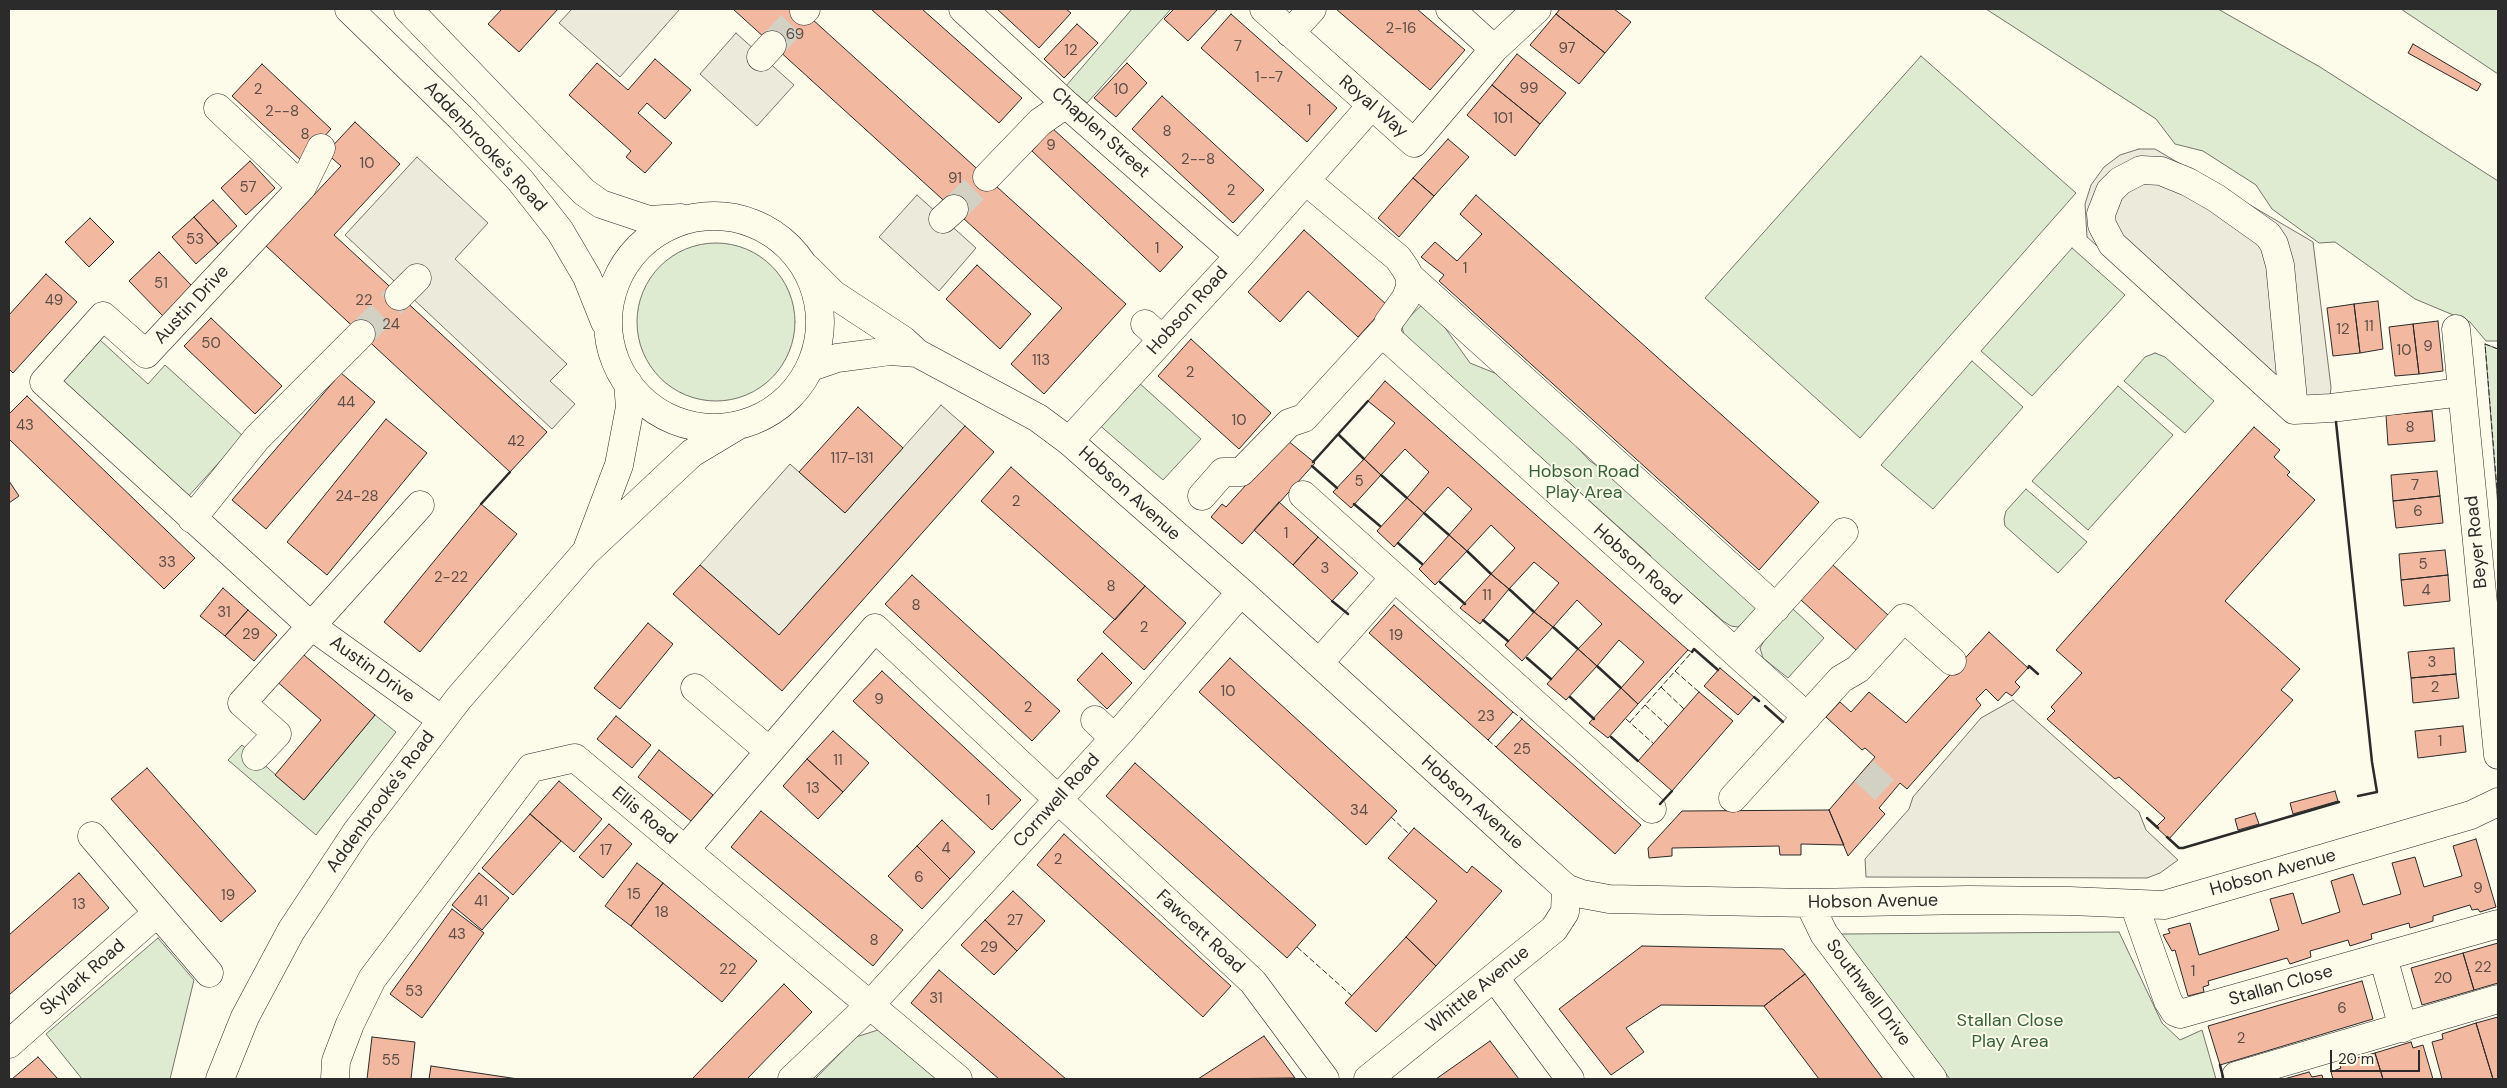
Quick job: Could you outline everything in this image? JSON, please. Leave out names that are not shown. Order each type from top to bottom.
[{"type":"street","name":"Addenbrooke's Road","points":[[349,9],[462,118],[520,180],[560,231],[587,277],[608,330]]},
{"type":"street","points":[[408,9],[584,192],[601,204],[649,220],[700,217]]},
{"type":"street","name":"Chaplen Street","points":[[963,9],[1066,104],[1238,256]]},
{"type":"street","name":"Royal Way","points":[[1264,9],[1414,144],[1494,49],[1537,9]]},
{"type":"street","points":[[1290,33],[1312,9]]},
{"type":"street","points":[[1450,9],[1494,49]]},
{"type":"street","points":[[986,177],[1040,122],[1066,104]]},
{"type":"street","name":"Hobson Road","points":[[1069,441],[1154,332],[1238,256],[1371,106]]},
{"type":"street","points":[[218,108],[302,187]]},
{"type":"street","name":"Austin Drive","points":[[321,148],[302,187],[146,354],[103,316],[44,382],[192,520],[310,625],[442,720]]},
{"type":"street","points":[[2294,410],[2280,265],[2274,244],[2268,235],[2216,198],[2188,182],[2161,171],[2141,170],[2120,180],[2110,191],[2101,214],[2102,226],[2112,244],[2294,410],[2331,408],[2462,392]]},
{"type":"street","points":[[1306,181],[1398,258],[1410,277],[1776,608]]},
{"type":"street","points":[[700,217],[659,232],[630,254],[615,278],[607,303],[608,330],[617,359],[628,383],[644,407],[670,422],[698,428],[737,426],[777,408],[796,390],[811,367],[820,342],[819,294],[807,268]]},
{"type":"street","name":"Hobson Avenue","points":[[700,217],[741,217],[757,223],[775,234],[833,294],[902,340],[917,353],[1038,418],[1069,441],[1241,592],[1566,888],[1582,894],[1609,899],[1809,903],[1968,900],[2070,901],[2164,905],[2471,815],[2498,802]]},
{"type":"street","points":[[1202,496],[1223,472],[1242,472],[1289,422],[1304,418],[1387,327],[1406,298],[1410,287],[1410,277]]},
{"type":"street","name":"Hobson Road","points":[[1387,327],[1387,334],[1398,347],[1806,717]]},
{"type":"street","name":"Beyer Road","points":[[2456,329],[2498,755]]},
{"type":"street","points":[[192,520],[257,438],[361,334]]},
{"type":"street","name":"Hobson Avenue","points":[[811,367],[837,358],[860,354],[890,351],[917,353]]},
{"type":"street","name":"Addenbrooke's Road","points":[[585,553],[619,465],[630,407],[628,383]]},
{"type":"street","name":"Addenbrooke's Road","points":[[220,1079],[245,1017],[292,932],[357,831],[442,720],[585,553],[692,453],[737,426]]},
{"type":"street","points":[[1303,495],[1652,809]]},
{"type":"street","points":[[256,756],[277,734],[242,703],[310,625],[420,505]]},
{"type":"street","points":[[1735,652],[1844,532]]},
{"type":"street","points":[[1320,664],[1394,578]]},
{"type":"street","name":"Cornwell Road","points":[[792,1079],[869,1006],[1058,801],[1241,592]]},
{"type":"street","points":[[1733,798],[1841,679],[1858,669],[1904,618],[1952,661]]},
{"type":"street","name":"Ellis Road","points":[[335,1079],[336,1060],[350,1024],[372,979],[531,768],[575,758],[685,850],[875,628],[1058,801]]},
{"type":"street","points":[[695,688],[769,751]]},
{"type":"street","points":[[1094,720],[1114,738]]},
{"type":"street","name":"Fawcett Road","points":[[1058,801],[1253,982],[1325,1079]]},
{"type":"street","points":[[92,836],[209,973]]},
{"type":"street","points":[[685,850],[958,1079]]},
{"type":"street","name":"Whittle Avenue","points":[[1368,1079],[1554,929],[1565,912],[1566,888]]},
{"type":"street","name":"Southwell Drive","points":[[1809,903],[1824,934],[1933,1079]]},
{"type":"street","name":"Stallan Close","points":[[2134,904],[2168,1001],[2175,1012],[2180,1014],[2498,924]]},
{"type":"street","name":"Skylark Road","points":[[9,1044],[157,913]]},
{"type":"street","points":[[2383,957],[2403,1028]]},
{"type":"street","points":[[1495,978],[1570,1079]]},
{"type":"street","points":[[2236,1076],[2498,999]]},
{"type":"green space","points":[[1132,9],[1171,9],[1087,103],[1066,86]]},
{"type":"green space","points":[[1986,9],[2218,9],[2320,67],[2498,181],[2498,341],[2486,341],[2470,322],[2415,299],[2335,242],[2319,243],[2272,209],[2256,185],[2203,151],[2175,144],[2156,119]]},
{"type":"green space","points":[[2401,9],[2498,9],[2498,74]]},
{"type":"green space","points":[[1921,56],[2076,193],[1860,438],[1705,298]]},
{"type":"green space","points":[[724,243],[739,246],[753,252],[772,266],[782,278],[792,299],[795,322],[792,345],[782,366],[772,378],[760,388],[739,398],[724,401],[708,401],[693,398],[672,388],[650,366],[638,337],[637,314],[640,299],[650,278],[672,256],[701,244]]},
{"type":"green space","points":[[2072,248],[2125,295],[2032,396],[1981,351]]},
{"type":"green space","name":"Hobson Road Play Area","points":[[1426,301],[1470,363],[1507,378],[1536,403],[1590,461],[1650,503],[1690,549],[1719,566],[1757,607],[1742,624],[1738,627],[1731,626],[1723,621],[1674,578],[1662,582],[1643,565],[1651,556],[1404,335],[1402,327],[1405,321]]},
{"type":"green space","points":[[100,340],[148,384],[165,365],[243,436],[186,499],[60,384]]},
{"type":"green space","points":[[2485,344],[2498,349],[2498,508]]},
{"type":"green space","points":[[2155,353],[2165,357],[2214,401],[2185,433],[2124,381],[2145,357]]},
{"type":"green space","points":[[1972,361],[2023,407],[1933,509],[1881,465]]},
{"type":"green space","points":[[1137,381],[1201,439],[1163,480],[1097,423]]},
{"type":"green space","points":[[2118,386],[2173,435],[2088,530],[2032,481]]},
{"type":"green space","points":[[2026,489],[2087,542],[2058,573],[2005,526],[2006,511]]},
{"type":"green space","points":[[1793,609],[1824,638],[1788,678],[1763,658],[1760,648],[1765,639]]},
{"type":"green space","points":[[375,715],[396,732],[316,835],[228,760],[242,745],[304,800]]},
{"type":"green space","name":"Stallan Close Play Area","points":[[2119,932],[2162,1023],[2180,1040],[2202,1030],[2216,1079],[1950,1079],[1841,934]]},
{"type":"green space","points":[[158,938],[194,980],[170,1079],[82,1079],[46,1034]]},
{"type":"green space","points":[[881,1029],[941,1079],[815,1079],[856,1037]]},
{"type":"shaded area","points":[[572,9],[679,10],[620,77],[559,23]]},
{"type":"shaded area","points":[[736,33],[794,85],[757,126],[700,74]]},
{"type":"shaded area","points":[[2139,149],[2155,149],[2313,242],[2331,387],[2329,408],[2293,420],[2087,237],[2085,204],[2091,185],[2104,167],[2120,155]]},
{"type":"shaded area","points":[[417,157],[488,223],[455,259],[567,364],[550,381],[575,404],[552,429],[345,235]]},
{"type":"shaded area","points":[[917,195],[976,248],[939,291],[879,237]]},
{"type":"shaded area","points":[[941,405],[965,426],[779,635],[700,565],[790,464],[845,513]]},
{"type":"shaded area","points":[[2013,700],[2139,812],[2146,830],[2178,860],[2160,873],[2147,878],[1866,877],[1865,859],[1909,809],[1913,797],[1981,718]]},
{"type":"building","points":[[502,9],[558,9],[519,52],[488,24]]},
{"type":"building","points":[[733,9],[801,9],[1126,304],[1044,394],[1011,364],[1062,308]]},
{"type":"building","points":[[871,9],[922,9],[1022,98],[999,123]]},
{"type":"building","points":[[997,9],[1066,9],[1071,13],[1039,48]]},
{"type":"building","points":[[1174,9],[1218,9],[1188,41],[1164,19]]},
{"type":"building","points":[[1336,9],[1417,9],[1465,50],[1430,90]]},
{"type":"building","points":[[1560,9],[1614,9],[1631,22],[1605,53],[1556,14]]},
{"type":"building","points":[[1231,14],[1337,108],[1307,142],[1201,48]]},
{"type":"building","points":[[1556,14],[1605,53],[1579,84],[1530,45]]},
{"type":"building","points":[[1077,24],[1098,43],[1064,78],[1044,59]]},
{"type":"building","points":[[2413,44],[2481,84],[2477,91],[2408,53]]},
{"type":"building","points":[[1517,54],[1566,93],[1540,124],[1492,85]]},
{"type":"building","points":[[655,59],[691,90],[665,119],[647,103],[638,113],[672,143],[645,173],[626,157],[631,151],[569,95],[597,63],[628,90]]},
{"type":"building","points":[[1127,63],[1147,83],[1116,117],[1094,98]]},
{"type":"building","points":[[262,64],[331,129],[302,161],[232,96]]},
{"type":"building","points":[[1492,85],[1540,124],[1515,156],[1467,115]]},
{"type":"building","points":[[1162,96],[1264,190],[1233,223],[1132,129]]},
{"type":"building","points":[[355,122],[400,164],[334,235],[547,432],[510,472],[266,246],[341,166],[326,153]]},
{"type":"building","points":[[1052,128],[1183,247],[1160,272],[1032,151]]},
{"type":"building","points":[[1448,139],[1469,157],[1434,196],[1413,178]]},
{"type":"building","points":[[250,161],[275,188],[246,215],[221,188]]},
{"type":"building","points":[[1413,178],[1434,196],[1399,237],[1378,218]]},
{"type":"building","points":[[1476,195],[1819,502],[1759,570],[1439,281],[1444,275],[1421,257],[1435,242],[1457,261],[1482,234],[1460,214]]},
{"type":"building","points":[[213,200],[237,226],[218,244],[194,217]]},
{"type":"building","points":[[194,217],[218,244],[196,264],[172,237]]},
{"type":"building","points":[[90,218],[114,242],[89,267],[65,242]]},
{"type":"building","points":[[1304,230],[1387,305],[1358,337],[1308,291],[1280,322],[1248,292]]},
{"type":"building","points":[[159,252],[193,287],[163,316],[129,281]]},
{"type":"building","points":[[977,265],[1031,314],[1000,349],[946,299]]},
{"type":"building","points":[[46,274],[77,302],[13,373],[9,369],[9,315]]},
{"type":"building","points":[[2378,301],[2383,349],[2360,353],[2354,304]]},
{"type":"building","points":[[2354,304],[2360,353],[2333,356],[2327,308]]},
{"type":"building","points":[[211,318],[282,386],[255,414],[184,346]]},
{"type":"building","points":[[2438,321],[2443,371],[2419,374],[2413,324]]},
{"type":"building","points":[[2413,324],[2419,374],[2395,376],[2389,327]]},
{"type":"building","points":[[1191,339],[1271,413],[1239,449],[1158,376]]},
{"type":"building","points":[[341,373],[375,402],[266,529],[232,500]]},
{"type":"building","points":[[1385,381],[1688,650],[1638,704],[1621,688],[1644,662],[1619,640],[1597,666],[1578,649],[1602,624],[1577,600],[1553,627],[1534,612],[1559,583],[1534,562],[1509,589],[1491,574],[1515,548],[1491,525],[1467,551],[1449,535],[1472,509],[1448,487],[1424,513],[1407,498],[1429,472],[1405,449],[1381,475],[1364,459],[1395,423],[1368,401]]},
{"type":"building","points":[[27,396],[195,558],[164,589],[9,439],[9,414]]},
{"type":"building","points":[[858,407],[903,448],[845,513],[799,472]]},
{"type":"building","points":[[2432,411],[2435,441],[2388,445],[2386,415]]},
{"type":"building","points":[[386,419],[427,453],[327,575],[287,542]]},
{"type":"building","points":[[965,426],[994,452],[782,691],[673,594],[700,565],[779,635]]},
{"type":"building","points":[[2254,427],[2280,450],[2274,457],[2290,472],[2287,475],[2315,500],[2225,601],[2300,669],[2281,690],[2293,700],[2169,839],[2156,827],[2165,818],[2119,777],[2115,779],[2047,719],[2055,711],[2051,707],[2082,673],[2056,650]]},
{"type":"building","points":[[1287,440],[1315,463],[1242,544],[1211,517],[1222,504],[1226,507]]},
{"type":"building","points":[[1364,459],[1381,475],[1351,508],[1333,492]]},
{"type":"building","points":[[1011,467],[1145,586],[1115,620],[981,501]]},
{"type":"building","points":[[2437,471],[2440,496],[2393,501],[2391,475]]},
{"type":"building","points":[[9,481],[19,496],[9,503]]},
{"type":"building","points":[[2440,496],[2443,523],[2396,528],[2393,501]]},
{"type":"building","points":[[1407,498],[1424,513],[1394,547],[1377,531]]},
{"type":"building","points":[[1279,502],[1318,537],[1293,565],[1254,530]]},
{"type":"building","points":[[481,504],[517,534],[420,652],[384,622]]},
{"type":"building","points":[[1449,535],[1467,551],[1435,585],[1419,569]]},
{"type":"building","points":[[1318,537],[1358,573],[1332,601],[1293,565]]},
{"type":"building","points":[[2445,550],[2448,575],[2401,580],[2399,554]]},
{"type":"building","points":[[1833,565],[1888,615],[1856,650],[1801,600]]},
{"type":"building","points":[[1491,574],[1509,589],[1480,624],[1460,608]]},
{"type":"building","points":[[912,575],[1060,711],[1032,741],[885,604]]},
{"type":"building","points":[[2448,575],[2450,601],[2404,606],[2401,580]]},
{"type":"building","points":[[1145,586],[1186,623],[1144,670],[1103,632]]},
{"type":"building","points":[[223,588],[248,610],[225,636],[200,616]]},
{"type":"building","points":[[1394,605],[1513,712],[1488,740],[1369,633]]},
{"type":"building","points":[[248,610],[277,635],[254,661],[225,636]]},
{"type":"building","points":[[1534,612],[1553,627],[1522,661],[1505,645]]},
{"type":"building","points":[[648,623],[673,644],[620,709],[594,688]]},
{"type":"building","points":[[1989,632],[2028,668],[2015,682],[2020,687],[2012,696],[2006,692],[1998,701],[1986,689],[1976,699],[1981,705],[1907,789],[1900,783],[1879,808],[1885,814],[1848,856],[1829,810],[1875,757],[1865,748],[1862,750],[1826,717],[1840,702],[1851,712],[1869,692],[1906,723]]},
{"type":"building","points":[[2454,648],[2456,674],[2411,678],[2408,652]]},
{"type":"building","points":[[1578,649],[1597,666],[1566,700],[1547,684]]},
{"type":"building","points":[[298,650],[375,715],[304,800],[275,775],[321,720],[274,679]]},
{"type":"building","points":[[1102,653],[1132,683],[1107,709],[1077,680]]},
{"type":"building","points":[[1230,658],[1397,811],[1366,845],[1199,692]]},
{"type":"building","points":[[1720,668],[1754,697],[1738,715],[1704,686]]},
{"type":"building","points":[[882,671],[1021,800],[992,830],[853,701]]},
{"type":"building","points":[[2456,674],[2459,698],[2413,703],[2411,678]]},
{"type":"building","points":[[1621,688],[1638,704],[1608,738],[1589,723]]},
{"type":"building","points":[[1699,692],[1733,721],[1672,791],[1638,761]]},
{"type":"building","points":[[616,716],[651,745],[632,768],[597,739]]},
{"type":"building","points":[[1522,719],[1641,825],[1615,854],[1496,747]]},
{"type":"building","points":[[2463,726],[2466,752],[2418,758],[2415,731]]},
{"type":"building","points":[[833,731],[869,763],[843,792],[807,759]]},
{"type":"building","points":[[659,750],[713,795],[691,821],[638,777]]},
{"type":"building","points":[[807,759],[843,792],[818,819],[783,786]]},
{"type":"building","points":[[1135,763],[1316,925],[1287,958],[1106,796]]},
{"type":"building","points":[[147,768],[256,891],[221,922],[111,799]]},
{"type":"building","points":[[559,781],[602,819],[574,852],[530,814]]},
{"type":"building","points":[[2335,791],[2338,801],[2293,814],[2290,803]]},
{"type":"building","points":[[1829,810],[1844,845],[1801,844],[1801,855],[1780,855],[1779,846],[1672,848],[1672,856],[1649,858],[1648,848],[1682,811]]},
{"type":"building","points":[[761,811],[903,930],[873,966],[731,847]]},
{"type":"building","points":[[2255,813],[2259,824],[2238,830],[2235,819]]},
{"type":"building","points":[[530,814],[561,841],[513,895],[482,868]]},
{"type":"building","points":[[942,820],[975,852],[950,879],[917,846]]},
{"type":"building","points":[[609,824],[632,844],[603,878],[579,857]]},
{"type":"building","points":[[1414,828],[1467,873],[1472,866],[1502,891],[1436,966],[1406,937],[1437,901],[1388,858]]},
{"type":"building","points":[[1064,834],[1231,986],[1203,1017],[1037,865]]},
{"type":"building","points":[[2476,839],[2496,907],[2480,912],[2478,909],[2472,910],[2470,905],[2433,916],[2433,921],[2410,928],[2409,923],[2371,934],[2372,939],[2350,946],[2348,940],[2310,951],[2311,957],[2290,964],[2287,958],[2208,981],[2209,985],[2203,987],[2204,992],[2188,996],[2175,950],[2172,951],[2163,935],[2170,933],[2168,929],[2190,923],[2199,955],[2279,930],[2270,899],[2293,893],[2302,924],[2340,912],[2331,881],[2353,874],[2363,905],[2401,894],[2392,863],[2415,857],[2424,887],[2462,876],[2453,846]]},
{"type":"building","points":[[917,846],[950,879],[922,909],[888,876]]},
{"type":"building","points":[[637,863],[663,883],[631,926],[605,906]]},
{"type":"building","points":[[79,873],[109,908],[9,995],[9,935]]},
{"type":"building","points":[[479,873],[509,898],[482,930],[452,905]]},
{"type":"building","points":[[663,883],[757,961],[722,1002],[631,926]]},
{"type":"building","points":[[1013,891],[1045,921],[1017,951],[985,920]]},
{"type":"building","points":[[452,909],[484,933],[422,1018],[390,994]]},
{"type":"building","points":[[985,920],[1017,951],[994,975],[961,945]]},
{"type":"building","points":[[1406,937],[1436,966],[1376,1032],[1345,1003]]},
{"type":"building","points":[[2498,943],[2498,983],[2474,990],[2463,953]]},
{"type":"building","points":[[1642,946],[1783,949],[1805,974],[1764,1006],[1661,1005],[1626,1028],[1644,1052],[1611,1075],[1559,1009]]},
{"type":"building","points":[[2463,953],[2474,990],[2422,1005],[2411,968]]},
{"type":"building","points":[[939,970],[1066,1079],[999,1079],[911,1003]]},
{"type":"building","points":[[1805,974],[1883,1079],[1819,1079],[1764,1006]]},
{"type":"building","points":[[2362,981],[2373,1019],[2220,1065],[2208,1026]]},
{"type":"building","points":[[784,984],[812,1012],[747,1079],[692,1079]]},
{"type":"building","points":[[2498,1017],[2498,1079],[2493,1079],[2476,1023]]},
{"type":"building","points":[[2476,1023],[2493,1079],[2442,1079],[2432,1042],[2443,1039],[2442,1034]]},
{"type":"building","points":[[1264,1036],[1295,1078],[1198,1079]]},
{"type":"building","points":[[372,1037],[415,1042],[411,1079],[367,1079]]},
{"type":"building","points":[[1490,1041],[1519,1079],[1436,1079]]},
{"type":"building","points":[[2411,1042],[2413,1048],[2423,1045],[2433,1079],[2383,1079],[2375,1053]]},
{"type":"building","points":[[2375,1053],[2383,1079],[2333,1079],[2331,1072],[2341,1068],[2339,1063]]},
{"type":"building","points":[[38,1057],[58,1079],[12,1079]]},
{"type":"building","points":[[431,1066],[518,1079],[429,1079]]},
{"type":"building","points":[[2309,1072],[2312,1077],[2322,1075],[2323,1079],[2284,1079]]},
{"type":"tunnel","points":[[772,45],[804,11]]},
{"type":"tunnel","points":[[954,209],[987,177]]},
{"type":"tunnel","points":[[361,334],[399,296]]},
{"type":"tunnel","points":[[1864,771],[1890,795]]},
{"type":"fence","points":[[2498,349],[2485,344],[2498,501]]},
{"type":"fence","points":[[1630,722],[1692,652],[1688,650]]},
{"type":"fence","points":[[1675,671],[1699,692]]},
{"type":"fence","points":[[1661,687],[1684,709]]},
{"type":"fence","points":[[1645,705],[1669,727]]},
{"type":"fence","points":[[1513,712],[1522,719]]},
{"type":"fence","points":[[1626,719],[1654,744]]},
{"type":"fence","points":[[1488,740],[1496,747]]},
{"type":"fence","points":[[1391,817],[1409,834]]},
{"type":"fence","points":[[1297,947],[1352,996]]},
{"type":"wall","points":[[1313,462],[1368,401]]},
{"type":"wall","points":[[2336,422],[2372,762],[2377,792],[2358,796]]},
{"type":"wall","points":[[1339,435],[1364,459]]},
{"type":"wall","points":[[1312,466],[1337,488]]},
{"type":"wall","points":[[481,504],[510,472]]},
{"type":"wall","points":[[1381,475],[1407,498]]},
{"type":"wall","points":[[1354,504],[1380,526]]},
{"type":"wall","points":[[1424,513],[1449,535]]},
{"type":"wall","points":[[1398,543],[1422,564]]},
{"type":"wall","points":[[1467,551],[1491,574]]},
{"type":"wall","points":[[1440,582],[1465,604]]},
{"type":"wall","points":[[1509,589],[1534,612]]},
{"type":"wall","points":[[1332,601],[1348,614]]},
{"type":"wall","points":[[1483,620],[1508,641]]},
{"type":"wall","points":[[1553,627],[1578,649]]},
{"type":"wall","points":[[1692,652],[1694,649],[1718,670]]},
{"type":"wall","points":[[1527,658],[1551,679]]},
{"type":"wall","points":[[1597,666],[1621,688]]},
{"type":"wall","points":[[2028,668],[2029,666],[2038,674]]},
{"type":"wall","points":[[1570,697],[1594,719]]},
{"type":"wall","points":[[1754,697],[1759,701]]},
{"type":"wall","points":[[1765,706],[1783,722]]},
{"type":"wall","points":[[1611,737],[1638,761]]},
{"type":"wall","points":[[1660,804],[1672,791]]},
{"type":"wall","points":[[2167,837],[2179,848],[2183,848],[2339,802]]},
{"type":"wall","points":[[2147,818],[2158,828]]},
{"type":"wall","points":[[2220,1065],[2223,1077]]}]
